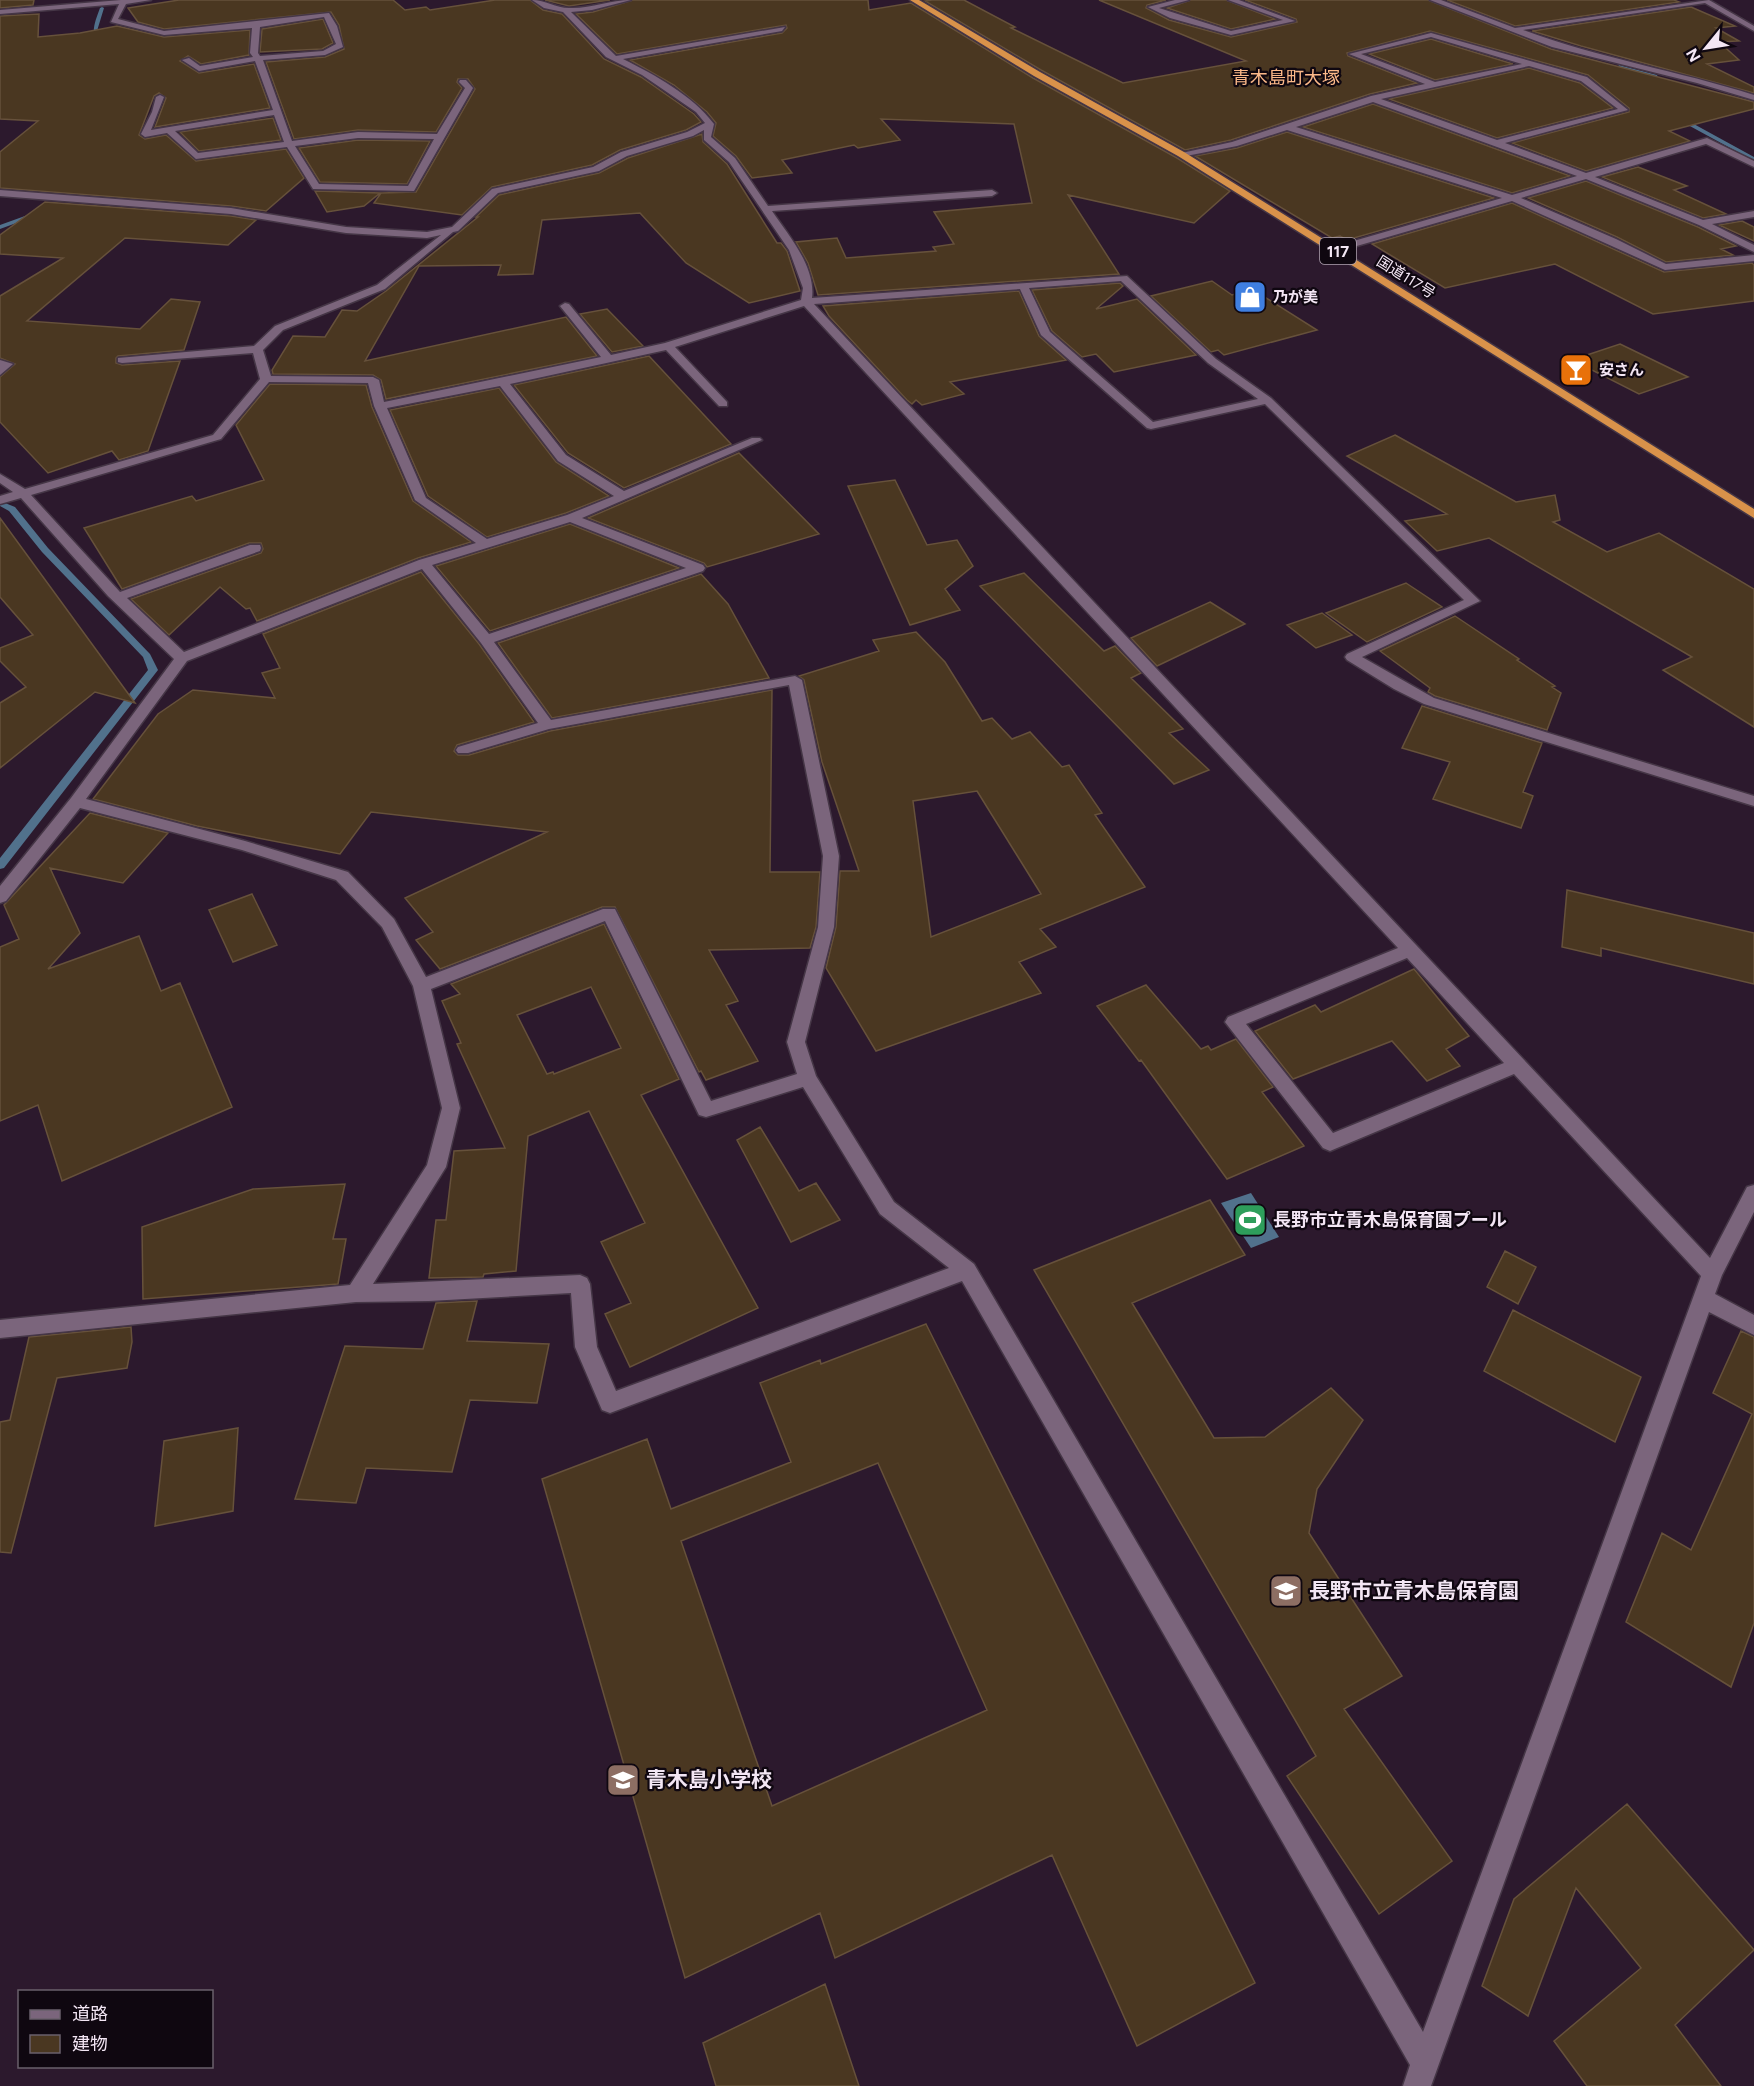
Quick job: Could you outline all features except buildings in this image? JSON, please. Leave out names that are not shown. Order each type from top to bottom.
[{"type":"highway","name":"国道117号","points":[[914,0],[1036,74],[1181,154],[1754,514]]},
{"type":"street","points":[[0,12],[147,0]]},
{"type":"street","points":[[536,0],[549,9],[567,12],[627,0]]},
{"type":"street","points":[[1185,0],[1152,7],[1173,16],[1231,33],[1291,21],[1232,0]]},
{"type":"street","points":[[1434,0],[1577,51],[1700,81],[1754,98]]},
{"type":"street","points":[[1516,30],[1705,1],[1754,29]]},
{"type":"street","points":[[123,3],[114,20],[164,33],[256,25],[326,15],[340,45],[325,53],[258,58],[199,69],[186,60]]},
{"type":"street","points":[[567,12],[585,33],[615,58],[645,73],[699,110],[710,124]]},
{"type":"street","points":[[256,25],[254,53],[258,58],[288,142],[316,187],[411,189],[469,88],[463,82]]},
{"type":"street","points":[[615,58],[782,29]]},
{"type":"street","points":[[1434,85],[1353,54],[1431,35],[1584,80],[1624,110],[1495,143]]},
{"type":"street","points":[[1557,56],[1577,51]]},
{"type":"street","points":[[1181,154],[1234,144],[1373,99],[1548,59]]},
{"type":"street","points":[[160,97],[156,112],[145,134],[277,112]]},
{"type":"street","points":[[1373,99],[1588,177],[1702,223],[1754,249]]},
{"type":"street","points":[[710,124],[707,138],[732,160],[794,250],[808,288],[806,302]]},
{"type":"street","points":[[122,360],[257,350],[279,328],[381,287],[455,229],[495,191],[596,169],[624,154],[690,134],[710,124]]},
{"type":"street","points":[[1288,127],[1513,198],[1613,241],[1665,267],[1754,258]]},
{"type":"street","points":[[170,131],[196,156],[288,142],[358,135],[440,137]]},
{"type":"street","points":[[1335,249],[1707,141],[1754,164]]},
{"type":"street","points":[[0,193],[231,211],[382,234],[427,235],[455,229]]},
{"type":"street","points":[[765,209],[992,193]]},
{"type":"street","points":[[1702,223],[1754,214]]},
{"type":"street","points":[[380,405],[503,382],[668,346],[806,302],[1123,278],[1212,361],[1267,400],[1473,601],[1352,657],[1399,686],[1429,701],[1754,801]]},
{"type":"street","points":[[1023,285],[1045,333],[1151,426],[1267,400]]},
{"type":"street","points":[[806,302],[1712,1274]]},
{"type":"street","points":[[565,306],[608,359]]},
{"type":"street","points":[[668,346],[723,404]]},
{"type":"street","points":[[257,350],[266,379]]},
{"type":"street","points":[[0,363],[8,364],[0,372]]},
{"type":"street","points":[[266,379],[374,380],[380,405],[421,500],[488,545]]},
{"type":"street","points":[[11,497],[217,437],[266,379]]},
{"type":"street","points":[[503,382],[561,458],[623,496]]},
{"type":"street","points":[[0,897],[76,802],[182,658],[424,563],[571,518],[756,440]]},
{"type":"street","points":[[0,478],[11,497],[182,658]]},
{"type":"street","points":[[486,640],[698,568],[571,518]]},
{"type":"street","points":[[118,597],[255,548]]},
{"type":"street","points":[[424,563],[486,640],[547,726]]},
{"type":"street","points":[[463,750],[547,726],[795,680],[831,856],[826,927],[796,1042],[807,1078],[887,1208],[967,1270],[1421,2076]]},
{"type":"street","points":[[76,802],[245,846],[342,876],[388,923],[422,986],[452,1108],[436,1167],[356,1293]]},
{"type":"street","points":[[422,986],[609,913],[706,1110],[807,1078]]},
{"type":"street","points":[[1410,950],[1234,1022],[1330,1143],[1518,1065]]},
{"type":"street","points":[[1421,2076],[1712,1274],[1754,1193]]},
{"type":"street","points":[[0,1329],[356,1293],[429,1292],[580,1284],[586,1347],[610,1403],[967,1270]]},
{"type":"street","points":[[1704,1299],[1754,1326]]},
{"type":"water","name":"長野市立青木島保育園プール","points":[[1251,1193],[1279,1237],[1251,1248],[1221,1203]]},
{"type":"waterway","points":[[100,44],[95,31],[102,8]]},
{"type":"waterway","points":[[1619,67],[1655,76],[1660,90]]},
{"type":"waterway","points":[[1679,118],[1754,159]]},
{"type":"waterway","points":[[0,227],[36,214]]},
{"type":"waterway","points":[[0,503],[12,509],[45,550],[147,656],[153,670],[0,865]]},
{"type":"place","name":"乃が美","points":[[1250,297]]},
{"type":"place","name":"安さん","points":[[1576,370]]},
{"type":"place","name":"長野市立青木島保育園プール","points":[[1250,1220]]},
{"type":"place","name":"長野市立青木島保育園","points":[[1286,1591]]},
{"type":"place","name":"青木島小学校","points":[[623,1780]]},
{"type":"district","name":"青木島町大塚","points":[[1286,78]]}]
